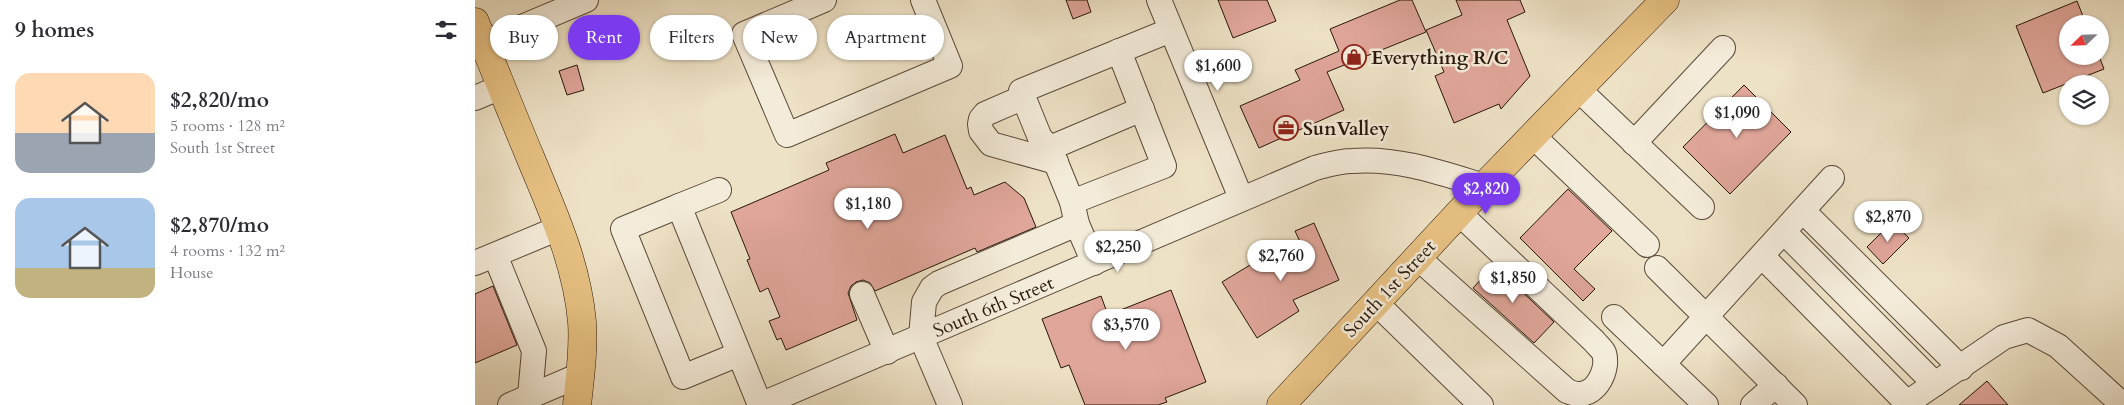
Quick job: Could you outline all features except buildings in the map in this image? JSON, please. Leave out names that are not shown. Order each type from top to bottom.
[{"type":"main road","name":"South 1st Street","points":[[1281,405],[1484,186],[1665,0]]},
{"type":"main road","points":[[479,33],[559,228],[571,263],[579,298],[582,324],[577,405]]},
{"type":"street","points":[[479,33],[586,0]]},
{"type":"street","points":[[825,0],[744,34],[787,135],[951,66],[923,0]]},
{"type":"street","points":[[1159,0],[1241,198]]},
{"type":"street","points":[[1094,263],[1053,155],[1040,138],[1021,91],[1171,30]]},
{"type":"street","points":[[1634,143],[1723,48]]},
{"type":"street","points":[[950,405],[921,337],[924,302],[932,288],[1164,166],[1119,51]]},
{"type":"street","points":[[475,98],[501,87]]},
{"type":"street","points":[[1578,90],[1702,208]]},
{"type":"street","points":[[1024,97],[985,114],[981,118],[979,124],[981,131],[991,144],[1053,155],[1142,109]]},
{"type":"street","points":[[1533,136],[1647,245]]},
{"type":"street","name":"South 6th Street","points":[[760,405],[1315,168],[1353,160],[1389,162],[1426,169],[1484,186]]},
{"type":"street","points":[[1663,364],[1832,178]]},
{"type":"street","points":[[719,190],[623,229],[683,377],[739,354]]},
{"type":"street","points":[[679,206],[760,405]]},
{"type":"street","points":[[1803,211],[1961,368]]},
{"type":"street","points":[[1418,258],[1567,391],[1579,395],[1588,392],[1597,384],[1603,375],[1605,364],[1603,352],[1594,341],[1459,213]]},
{"type":"street","points":[[520,401],[534,351],[485,259],[559,228]]},
{"type":"street","points":[[1784,232],[1935,384]]},
{"type":"street","points":[[1762,256],[1906,404],[2004,337],[2028,330],[2058,346],[2123,405]]},
{"type":"street","points":[[1657,268],[1795,405]]},
{"type":"street","points":[[862,294],[887,352]]},
{"type":"street","points":[[1375,303],[1481,405]]},
{"type":"street","points":[[1614,317],[1706,405]]},
{"type":"street","points":[[520,401],[580,375]]},
{"type":"street","points":[[1753,405],[1776,385]]},
{"type":"place","name":"Everything R/C","points":[[1354,57]]},
{"type":"place","name":"SunValley","points":[[1286,128]]}]
